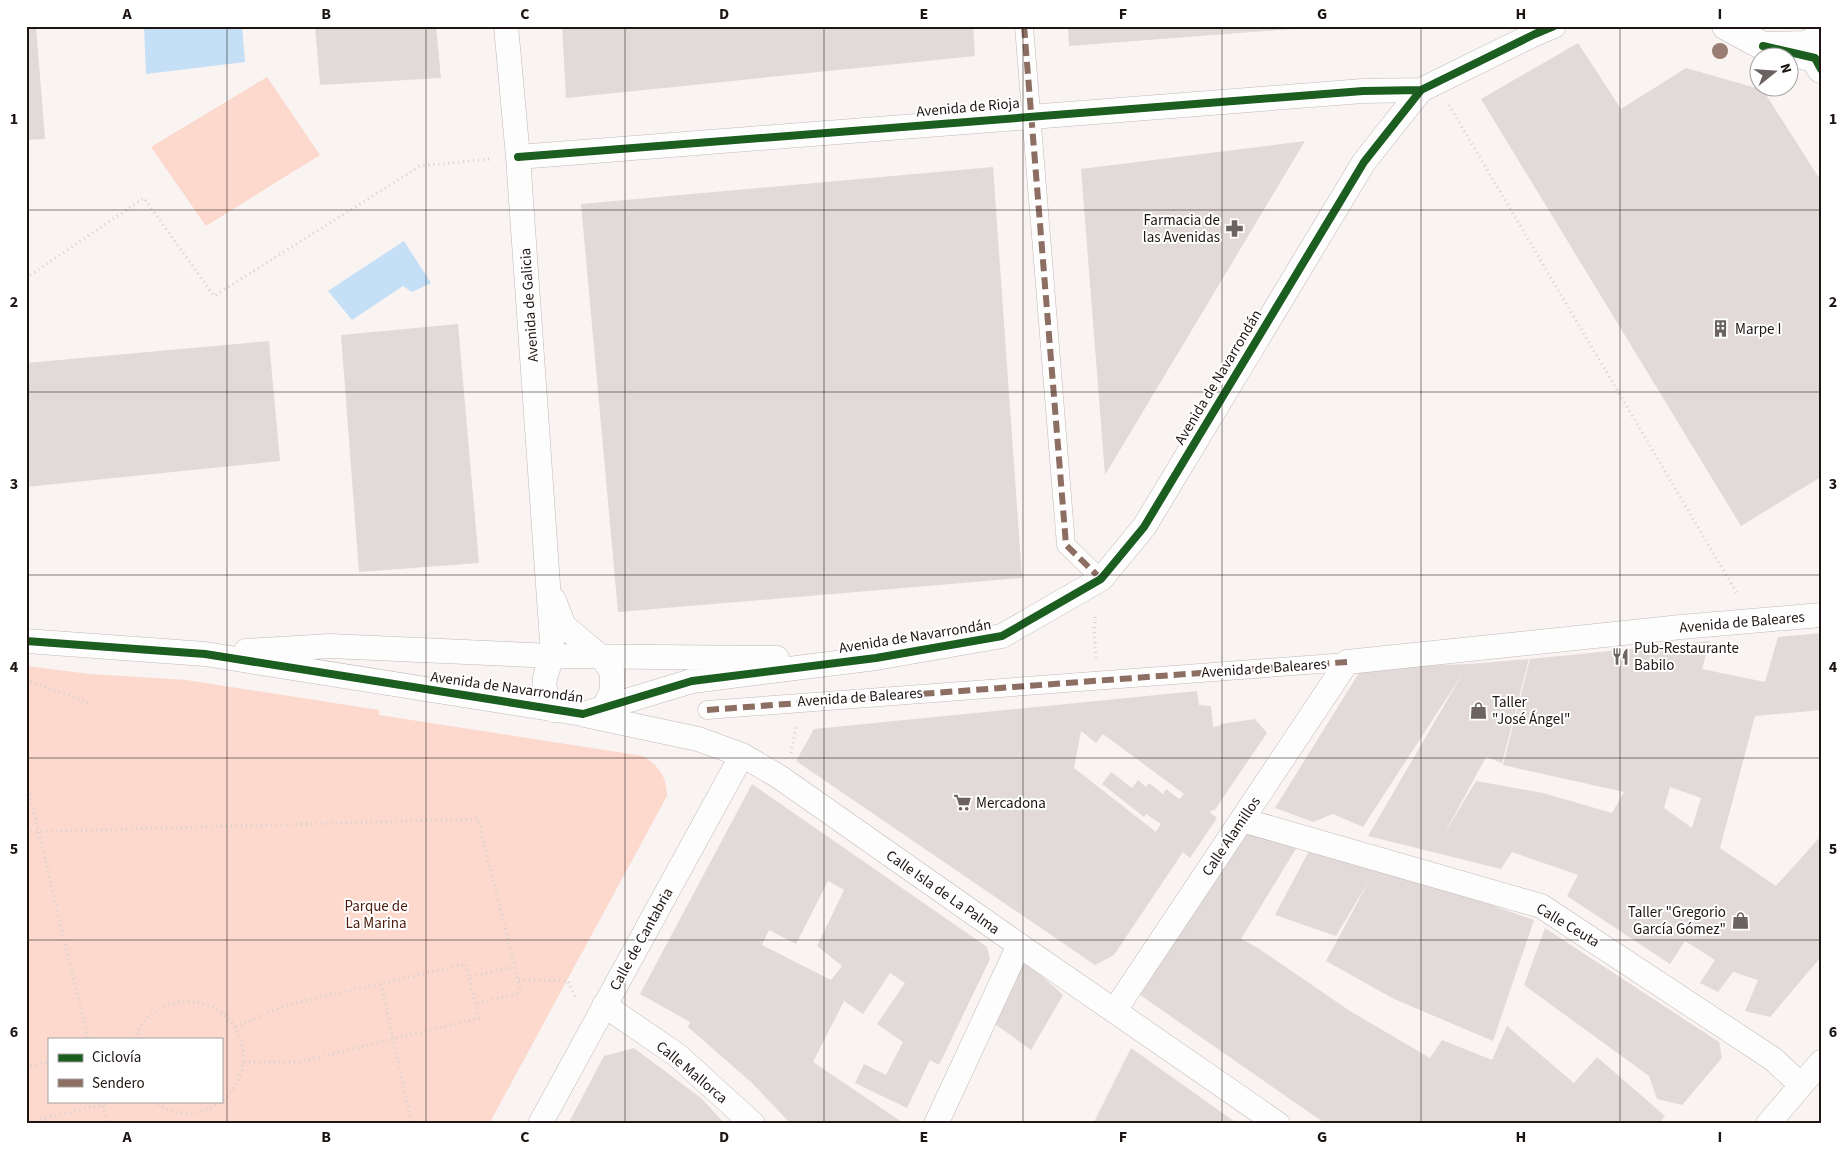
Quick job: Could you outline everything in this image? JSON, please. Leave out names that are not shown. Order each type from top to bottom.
[{"type":"street","name":"Avenida de Galicia","points":[[506,26],[518,156],[553,656]]},
{"type":"street","points":[[1024,26],[1066,545],[1101,579]]},
{"type":"street","name":"Avenida de Navarrondán","points":[[26,642],[205,654],[553,710],[593,711],[692,681],[876,658],[1002,636],[1101,579],[1144,527],[1364,162],[1429,87],[1554,26]]},
{"type":"street","points":[[1726,26],[1764,46],[1815,58],[1821,69]]},
{"type":"street","points":[[1764,46],[1808,45],[1821,36]]},
{"type":"street","name":"Avenida de Rioja","points":[[518,156],[1429,87]]},
{"type":"street","name":"Avenida de Galicia","points":[[548,585],[564,626],[602,656]]},
{"type":"street","name":"Avenida de Baleares","points":[[706,710],[1347,662],[1821,615]]},
{"type":"street","name":"Avenida de Navarrondán","points":[[205,654],[330,646],[553,656],[876,658]]},
{"type":"street","points":[[553,656],[545,675],[545,692],[553,710]]},
{"type":"street","points":[[593,711],[612,690],[612,671],[602,656]]},
{"type":"street","name":"Calle Alamillos","points":[[1115,1010],[1347,662]]},
{"type":"street","name":"Calle Isla de La Palma","points":[[593,711],[698,739],[742,755],[778,776],[1278,1124]]},
{"type":"street","name":"Calle de Cantabria","points":[[540,1124],[742,755]]},
{"type":"street","name":"Calle Ceuta","points":[[1242,820],[1541,906],[1773,1059],[1801,1085]]},
{"type":"street","points":[[936,1124],[1019,945]]},
{"type":"street","name":"Calle Mallorca","points":[[604,1006],[677,1055],[753,1124]]},
{"type":"street","points":[[1768,1124],[1821,1062]]},
{"type":"path","points":[[1429,87],[1754,621]]},
{"type":"path","points":[[26,278],[144,198],[214,296],[420,166],[518,156]]},
{"type":"path","points":[[1098,680],[1094,630],[1101,579]]},
{"type":"path","points":[[26,680],[90,703]]},
{"type":"path","points":[[26,779],[88,1038]]},
{"type":"path","points":[[26,832],[478,819],[521,993],[476,1003]]},
{"type":"path","points":[[236,1027],[286,1005],[466,964],[476,1003],[479,1018],[393,1040],[299,1062],[244,1062]]},
{"type":"path","points":[[469,977],[515,967]]},
{"type":"path","points":[[518,980],[568,981],[590,1031]]},
{"type":"path","points":[[380,984],[412,1124]]},
{"type":"path","points":[[135,1038],[141,1025],[154,1012],[170,1003],[189,1001],[207,1004],[223,1013],[236,1027],[243,1044],[244,1062],[239,1080],[229,1096],[222,1102]]},
{"type":"path","points":[[26,1067],[48,1062]]},
{"type":"path","points":[[26,1123],[104,1102],[108,1124]]},
{"type":"path","points":[[155,1102],[161,1107],[178,1113],[197,1113],[215,1107],[221,1102]]},
{"type":"green space","points":[[267,77],[320,155],[206,226],[151,147]]},
{"type":"green space","name":"Parque de La Marina","points":[[26,666],[90,674],[186,680],[379,710],[379,715],[643,756],[654,764],[664,778],[667,796],[489,1124],[26,1124]]},
{"type":"water","points":[[144,26],[242,26],[245,62],[146,74]]},
{"type":"water","points":[[404,241],[431,283],[412,292],[403,286],[352,320],[328,291]]},
{"type":"building","points":[[26,26],[36,26],[45,139],[26,140]]},
{"type":"building","points":[[315,26],[436,26],[441,78],[320,85]]},
{"type":"building","points":[[562,26],[973,26],[975,56],[566,98]]},
{"type":"building","points":[[1068,26],[1305,26],[1305,28],[1069,46]]},
{"type":"building","name":"Marpe I","points":[[1578,43],[1621,109],[1686,68],[1750,86],[1750,98],[1768,98],[1821,181],[1821,477],[1741,526],[1481,99]]},
{"type":"building","points":[[1305,141],[1105,475],[1081,169]]},
{"type":"building","points":[[993,167],[1022,578],[618,612],[581,204]]},
{"type":"building","points":[[458,324],[479,563],[359,572],[341,335]]},
{"type":"building","points":[[269,341],[280,461],[26,487],[26,363]]},
{"type":"building","points":[[1821,633],[1821,710],[1755,716],[1720,848],[1776,886],[1821,836],[1821,957],[1770,1017],[1745,1011],[1758,980],[1733,972],[1718,992],[1700,983],[1715,960],[1685,941],[1670,964],[1567,896],[1578,875],[1512,852],[1501,869],[1368,836],[1463,673],[1363,827],[1333,814],[1313,822],[1275,808],[1362,668],[1469,664],[1529,659],[1502,763],[1486,757],[1442,838],[1476,781],[1543,793],[1612,813],[1624,792],[1503,765],[1530,659],[1710,641],[1702,669],[1765,682],[1778,637]],"holes":[[[1670,787],[1701,798],[1692,828],[1664,808]]]},
{"type":"building","points":[[1197,691],[1199,705],[1211,706],[1213,727],[1220,726],[1220,724],[1255,719],[1267,733],[1214,811],[1210,812],[1217,818],[1190,858],[1183,852],[1114,955],[1095,965],[796,761],[814,729]],"holes":[[[1081,731],[1096,743],[1103,734],[1184,794],[1179,799],[1166,789],[1163,794],[1149,783],[1146,787],[1138,780],[1132,788],[1111,772],[1102,784],[1144,817],[1146,814],[1161,824],[1156,832],[1074,768]]]},
{"type":"building","points":[[752,784],[987,947],[990,959],[939,1065],[930,1060],[907,1108],[855,1083],[864,1064],[886,1075],[903,1042],[877,1024],[905,983],[890,973],[863,1014],[844,1001],[813,1062],[905,1124],[791,1124],[752,1083],[688,1027],[690,1022],[640,994]],"holes":[[[828,881],[844,890],[817,946],[842,966],[831,980],[762,945],[769,930],[796,944]]]},
{"type":"building","points":[[1246,831],[1297,847],[1241,939],[1258,948],[1350,1011],[1430,1058],[1442,1040],[1492,1060],[1507,1026],[1574,1083],[1597,1057],[1665,1116],[1659,1124],[1326,1124],[1130,988]]},
{"type":"building","points":[[1309,851],[1452,891],[1534,920],[1493,1041],[1394,999],[1326,961],[1370,879],[1336,936],[1275,915]]},
{"type":"building","points":[[1545,928],[1719,1042],[1722,1058],[1682,1105],[1657,1099],[1649,1076],[1524,985]]},
{"type":"building","points":[[1025,961],[1063,995],[1031,1050],[995,1024]]},
{"type":"building","points":[[634,1048],[701,1098],[725,1124],[568,1124],[604,1056]]},
{"type":"building","points":[[1131,1048],[1238,1124],[1093,1124]]},
{"type":"marked path","points":[[1024,26],[1066,545],[1101,579]]},
{"type":"marked path","points":[[707,710],[1347,662]]},
{"type":"cycle path","points":[[26,641],[205,654],[583,714],[692,681],[876,658],[1002,636],[1101,579],[1144,527],[1364,162],[1421,90],[1554,26]]},
{"type":"cycle path","points":[[1763,46],[1815,58],[1821,69]]},
{"type":"cycle path","points":[[518,157],[1363,91],[1421,90]]},
{"type":"place","name":"Farmacia de las Avenidas","points":[[1234,229]]},
{"type":"place","name":"Marpe I","points":[[1721,329]]},
{"type":"place","name":"Pub-Restaurante Babilo","points":[[1620,657]]},
{"type":"place","name":"Taller \"José Ángel\"","points":[[1478,711]]},
{"type":"place","name":"Mercadona","points":[[962,803]]},
{"type":"place","name":"Taller \"Gregorio García Gómez\"","points":[[1740,921]]}]
